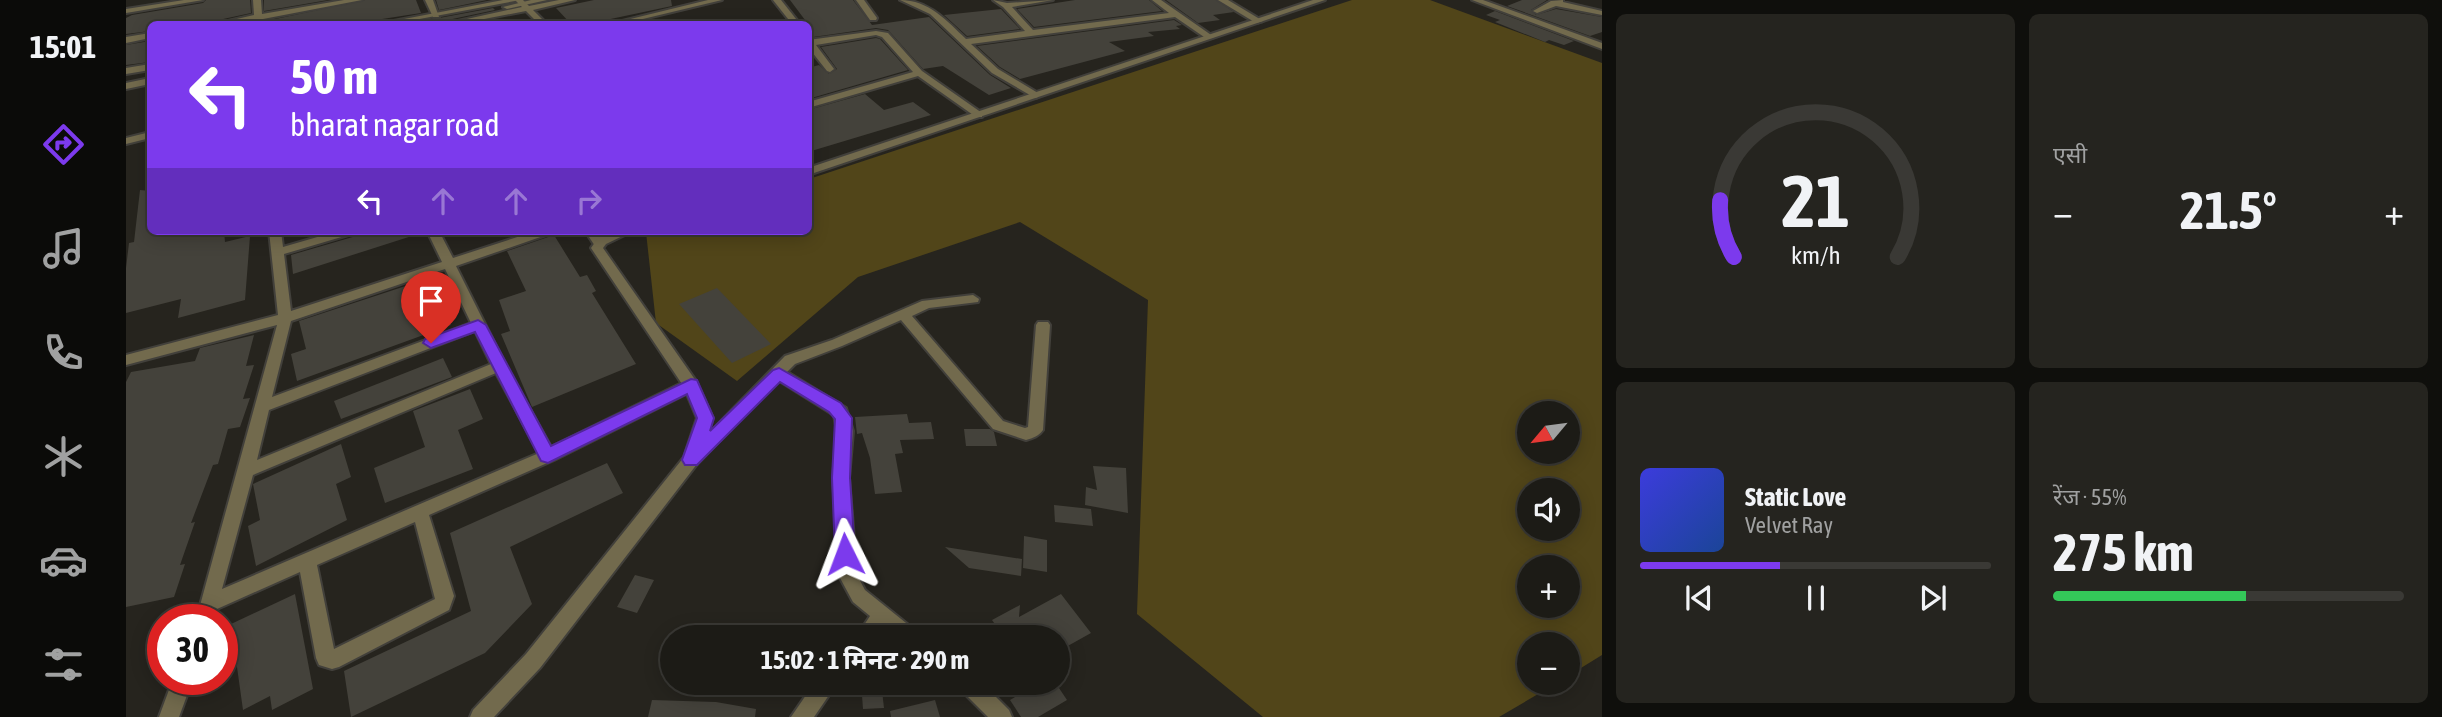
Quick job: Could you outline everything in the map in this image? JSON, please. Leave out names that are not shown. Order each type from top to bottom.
[{"type":"street","points":[[126,9],[135,0]]},
{"type":"street","points":[[126,9],[199,0]]},
{"type":"street","points":[[257,0],[258,21],[358,0]]},
{"type":"street","points":[[429,0],[442,21],[543,0]]},
{"type":"street","points":[[521,3],[571,0]]},
{"type":"street","points":[[640,21],[718,0]]},
{"type":"street","points":[[777,0],[794,21]]},
{"type":"street","points":[[860,0],[873,18]]},
{"type":"street","points":[[904,0],[939,17],[995,71],[1035,95]]},
{"type":"street","points":[[917,4],[927,0]]},
{"type":"street","points":[[997,0],[1006,5],[1030,32]]},
{"type":"street","points":[[1006,5],[1049,0]]},
{"type":"street","points":[[1156,0],[1210,37]]},
{"type":"street","points":[[1225,2],[1237,0]]},
{"type":"street","points":[[812,171],[1321,0]]},
{"type":"street","points":[[1481,1],[1602,46]]},
{"type":"street","points":[[1225,2],[1259,21]]},
{"type":"street","points":[[1537,11],[1557,2],[1602,13]]},
{"type":"street","points":[[521,3],[539,21]]},
{"type":"street","points":[[964,42],[1177,14]]},
{"type":"street","points":[[812,43],[881,33],[919,73],[979,115]]},
{"type":"street","points":[[126,40],[147,36]]},
{"type":"street","points":[[812,47],[830,69]]},
{"type":"street","points":[[812,59],[820,57]]},
{"type":"street","points":[[127,78],[147,68]]},
{"type":"street","points":[[127,78],[147,73]]},
{"type":"street","points":[[812,105],[919,73]]},
{"type":"street","points":[[127,78],[147,81]]},
{"type":"street","points":[[126,141],[147,136]]},
{"type":"street","points":[[211,603],[285,318],[276,235]]},
{"type":"street","points":[[278,252],[337,235]]},
{"type":"street","points":[[435,235],[478,325],[548,456]]},
{"type":"street","points":[[126,360],[285,318],[536,235]]},
{"type":"street","points":[[595,237],[597,248],[691,385],[705,418],[691,460]]},
{"type":"street","points":[[480,717],[533,661],[691,460],[790,360],[927,304],[973,299]]},
{"type":"street","points":[[904,315],[998,425],[1026,434],[1035,430],[1043,325]]},
{"type":"street","points":[[263,406],[478,325]]},
{"type":"street","points":[[246,471],[499,366]]},
{"type":"street","points":[[779,374],[835,407],[844,418],[841,478],[848,576],[859,596],[894,625]]},
{"type":"street","points":[[211,603],[548,456],[691,385]]},
{"type":"street","points":[[307,561],[326,658],[332,660],[443,604],[445,596],[420,512]]},
{"type":"street","points":[[874,625],[882,615]]},
{"type":"street","points":[[169,717],[177,695]]},
{"type":"street","points":[[801,717],[818,695]]},
{"type":"street","points":[[980,695],[1002,717]]},
{"type":"shaded area","points":[[1352,0],[1430,0],[1602,63],[1602,655],[1580,669],[1580,632],[1517,632],[1517,695],[1537,695],[1499,717],[1263,717],[1137,614],[1148,300],[1020,222],[858,277],[737,381],[656,323],[646,235],[812,235],[812,178]]},
{"type":"building","points":[[206,0],[250,0],[251,13],[214,21],[147,21],[147,31],[126,34],[126,18],[132,15],[203,3]]},
{"type":"building","points":[[264,0],[328,0],[264,11]]},
{"type":"building","points":[[365,0],[416,0],[421,13],[369,21],[266,21]]},
{"type":"building","points":[[436,0],[487,0],[439,10]]},
{"type":"building","points":[[594,0],[671,0],[672,6],[601,21],[568,21],[556,8]]},
{"type":"building","points":[[790,0],[853,0],[872,25],[929,17],[990,75],[1011,88],[989,95],[943,66],[923,69],[888,30],[876,28],[813,37],[812,21],[806,21]]},
{"type":"building","points":[[1075,0],[1149,0],[1162,11],[1034,27],[1017,9]]},
{"type":"building","points":[[1166,0],[1216,0],[1234,12],[1213,15],[1220,20],[1198,23]]},
{"type":"building","points":[[1522,0],[1547,0],[1531,10],[1536,15],[1556,9],[1602,17],[1602,32],[1590,36],[1507,6]]},
{"type":"building","points":[[493,8],[495,10],[443,21],[423,21]]},
{"type":"building","points":[[1001,9],[1020,29],[967,36],[944,15]]},
{"type":"building","points":[[1495,11],[1574,41],[1564,45],[1549,40],[1545,42],[1495,22],[1500,20],[1486,15]]},
{"type":"building","points":[[1174,20],[1182,25],[1176,26],[1180,29],[1148,32],[1154,36],[1109,42],[1125,51],[1020,79],[1000,67],[977,46]]},
{"type":"building","points":[[880,39],[908,70],[812,98],[812,67],[819,65],[829,74],[837,69],[821,47]]},
{"type":"building","points":[[147,42],[147,62],[126,65],[126,45]]},
{"type":"building","points":[[865,94],[884,110],[913,102],[931,115],[812,151],[812,109]]},
{"type":"building","points":[[140,190],[147,191],[147,235],[224,235],[225,242],[250,236],[245,300],[178,318],[181,299],[126,313],[126,268],[129,243],[134,242]]},
{"type":"building","points":[[415,235],[293,274],[291,255],[356,236]]},
{"type":"building","points":[[554,235],[580,277],[587,275],[596,291],[592,293],[636,364],[532,407],[501,334],[510,331],[499,300],[526,291],[507,251]]},
{"type":"building","points":[[433,277],[451,325],[297,381],[291,354],[306,349],[299,321]]},
{"type":"building","points":[[717,288],[771,344],[732,363],[679,304]]},
{"type":"building","points":[[254,335],[246,366],[254,365],[243,399],[250,398],[240,427],[228,429],[218,464],[213,465],[191,523],[195,522],[180,565],[185,564],[174,597],[126,607],[126,382],[131,372],[195,361],[200,348]]},
{"type":"building","points":[[443,358],[452,377],[341,419],[334,401]]},
{"type":"building","points":[[470,389],[483,419],[458,430],[473,469],[385,503],[374,468],[425,447],[413,411]]},
{"type":"building","points":[[907,414],[909,423],[931,422],[934,439],[900,440],[903,453],[895,454],[902,492],[875,494],[870,458],[862,433],[857,434],[855,417]]},
{"type":"building","points":[[964,429],[990,429],[994,432],[997,446],[966,446]]},
{"type":"building","points":[[341,444],[351,477],[336,484],[347,520],[256,566],[248,526],[260,520],[253,484]]},
{"type":"building","points":[[607,463],[623,493],[510,547],[532,604],[485,653],[351,717],[344,671],[471,611],[450,533]]},
{"type":"building","points":[[1093,466],[1126,468],[1128,513],[1085,505],[1086,487],[1097,490]]},
{"type":"building","points":[[1054,505],[1091,509],[1093,526],[1055,522]]},
{"type":"building","points":[[1024,536],[1047,540],[1047,572],[1023,568]]},
{"type":"building","points":[[945,547],[1022,559],[1021,576],[969,568]]},
{"type":"building","points":[[635,575],[654,580],[637,613],[617,607]]},
{"type":"building","points":[[295,594],[313,689],[272,710],[270,696],[243,710],[238,674],[238,621]]},
{"type":"building","points":[[1061,594],[1091,633],[1070,645],[1070,625],[996,625],[992,620],[1020,605],[1019,617]]},
{"type":"building","points":[[862,695],[882,695],[884,708],[863,709]]},
{"type":"building","points":[[1019,695],[1064,695],[1067,700],[1038,717],[1021,717],[1010,700]]},
{"type":"building","points":[[652,700],[716,702],[756,709],[755,717],[648,717]]},
{"type":"building","points":[[935,700],[940,717],[891,717],[890,711]]},
{"type":"route","points":[[431,343],[478,325],[548,456],[691,385],[705,418],[691,460],[779,374],[835,407],[844,418],[841,478],[845,554]]}]
